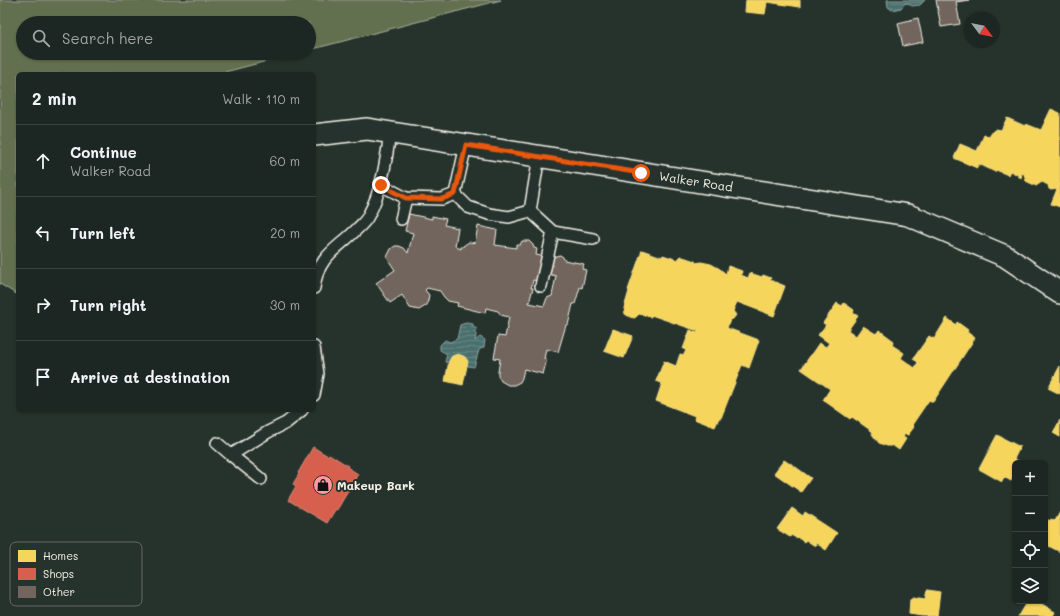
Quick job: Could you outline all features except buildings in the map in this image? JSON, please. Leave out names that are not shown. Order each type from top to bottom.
[{"type":"street","name":"Walker Road","points":[[316,135],[367,129],[908,215],[1005,256],[1060,293]]},
{"type":"lane","points":[[316,277],[322,262],[368,218],[381,185],[390,133]]},
{"type":"lane","points":[[455,194],[466,145]]},
{"type":"lane","points":[[530,211],[539,156]]},
{"type":"lane","points":[[381,185],[406,198],[442,199],[455,194]]},
{"type":"lane","points":[[455,194],[468,207],[489,214],[509,217],[530,211]]},
{"type":"lane","points":[[401,218],[406,198]]},
{"type":"lane","points":[[530,211],[553,232],[593,239]]},
{"type":"lane","points":[[541,286],[553,232]]},
{"type":"lane","points":[[316,360],[318,374],[316,384]]},
{"type":"lane","points":[[231,455],[268,432],[286,423],[300,412]]},
{"type":"lane","points":[[217,443],[262,479]]},
{"type":"green space","points":[[0,0],[501,0],[316,48],[316,16],[16,16],[16,60],[271,60],[225,72],[16,72],[16,294],[0,284]]},
{"type":"water","points":[[887,0],[925,0],[920,5],[912,6],[908,3],[904,4],[901,8],[892,10],[888,7]]},
{"type":"water","points":[[466,323],[473,324],[473,327],[477,329],[475,341],[480,337],[485,340],[484,347],[479,350],[474,367],[468,366],[464,356],[461,355],[454,355],[448,363],[445,362],[447,354],[440,350],[440,345],[445,340],[450,342],[457,339],[460,325]]},
{"type":"place","name":"Makeup Bark","points":[[323,485]]},
{"type":"route","points":[[381,185],[406,198],[442,199],[455,194],[466,145],[641,173]]}]
